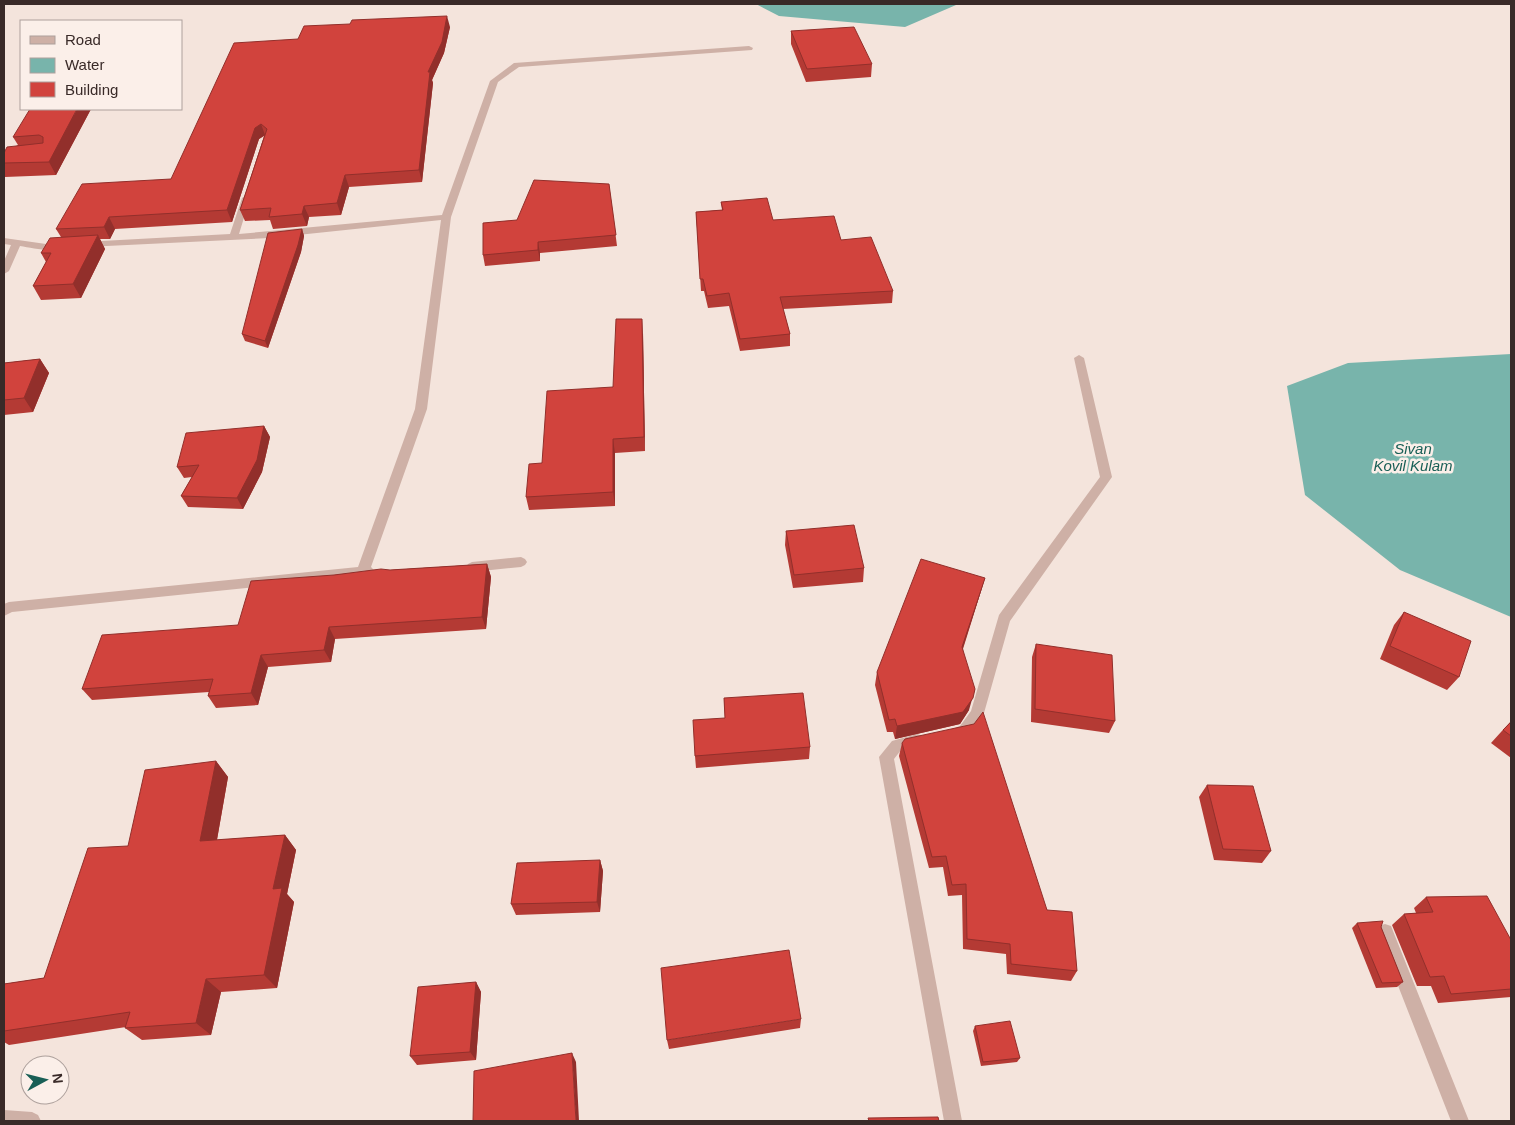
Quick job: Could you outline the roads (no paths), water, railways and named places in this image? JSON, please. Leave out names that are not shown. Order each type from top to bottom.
[{"type":"street","points":[[363,571],[421,409],[446,217],[494,81],[517,65],[749,48]]},
{"type":"street","points":[[234,236],[248,192]]},
{"type":"street","points":[[4,241],[46,247],[269,234],[446,217]]},
{"type":"street","points":[[4,271],[17,243]]},
{"type":"street","points":[[948,734],[965,731],[977,713],[1004,619],[1106,477],[1079,358]]},
{"type":"street","points":[[463,568],[521,562]]},
{"type":"street","points":[[4,611],[9,606],[363,571],[379,573]]},
{"type":"street","points":[[930,737],[897,745],[886,757],[953,1121]]},
{"type":"street","points":[[1385,932],[1460,1121]]},
{"type":"street","points":[[4,1119],[32,1121]]},
{"type":"water","points":[[756,4],[956,5],[905,27],[779,16]]},
{"type":"water","name":"Sivan Kovil Kulam","points":[[1511,354],[1511,617],[1400,570],[1305,495],[1287,386],[1348,363]]}]
